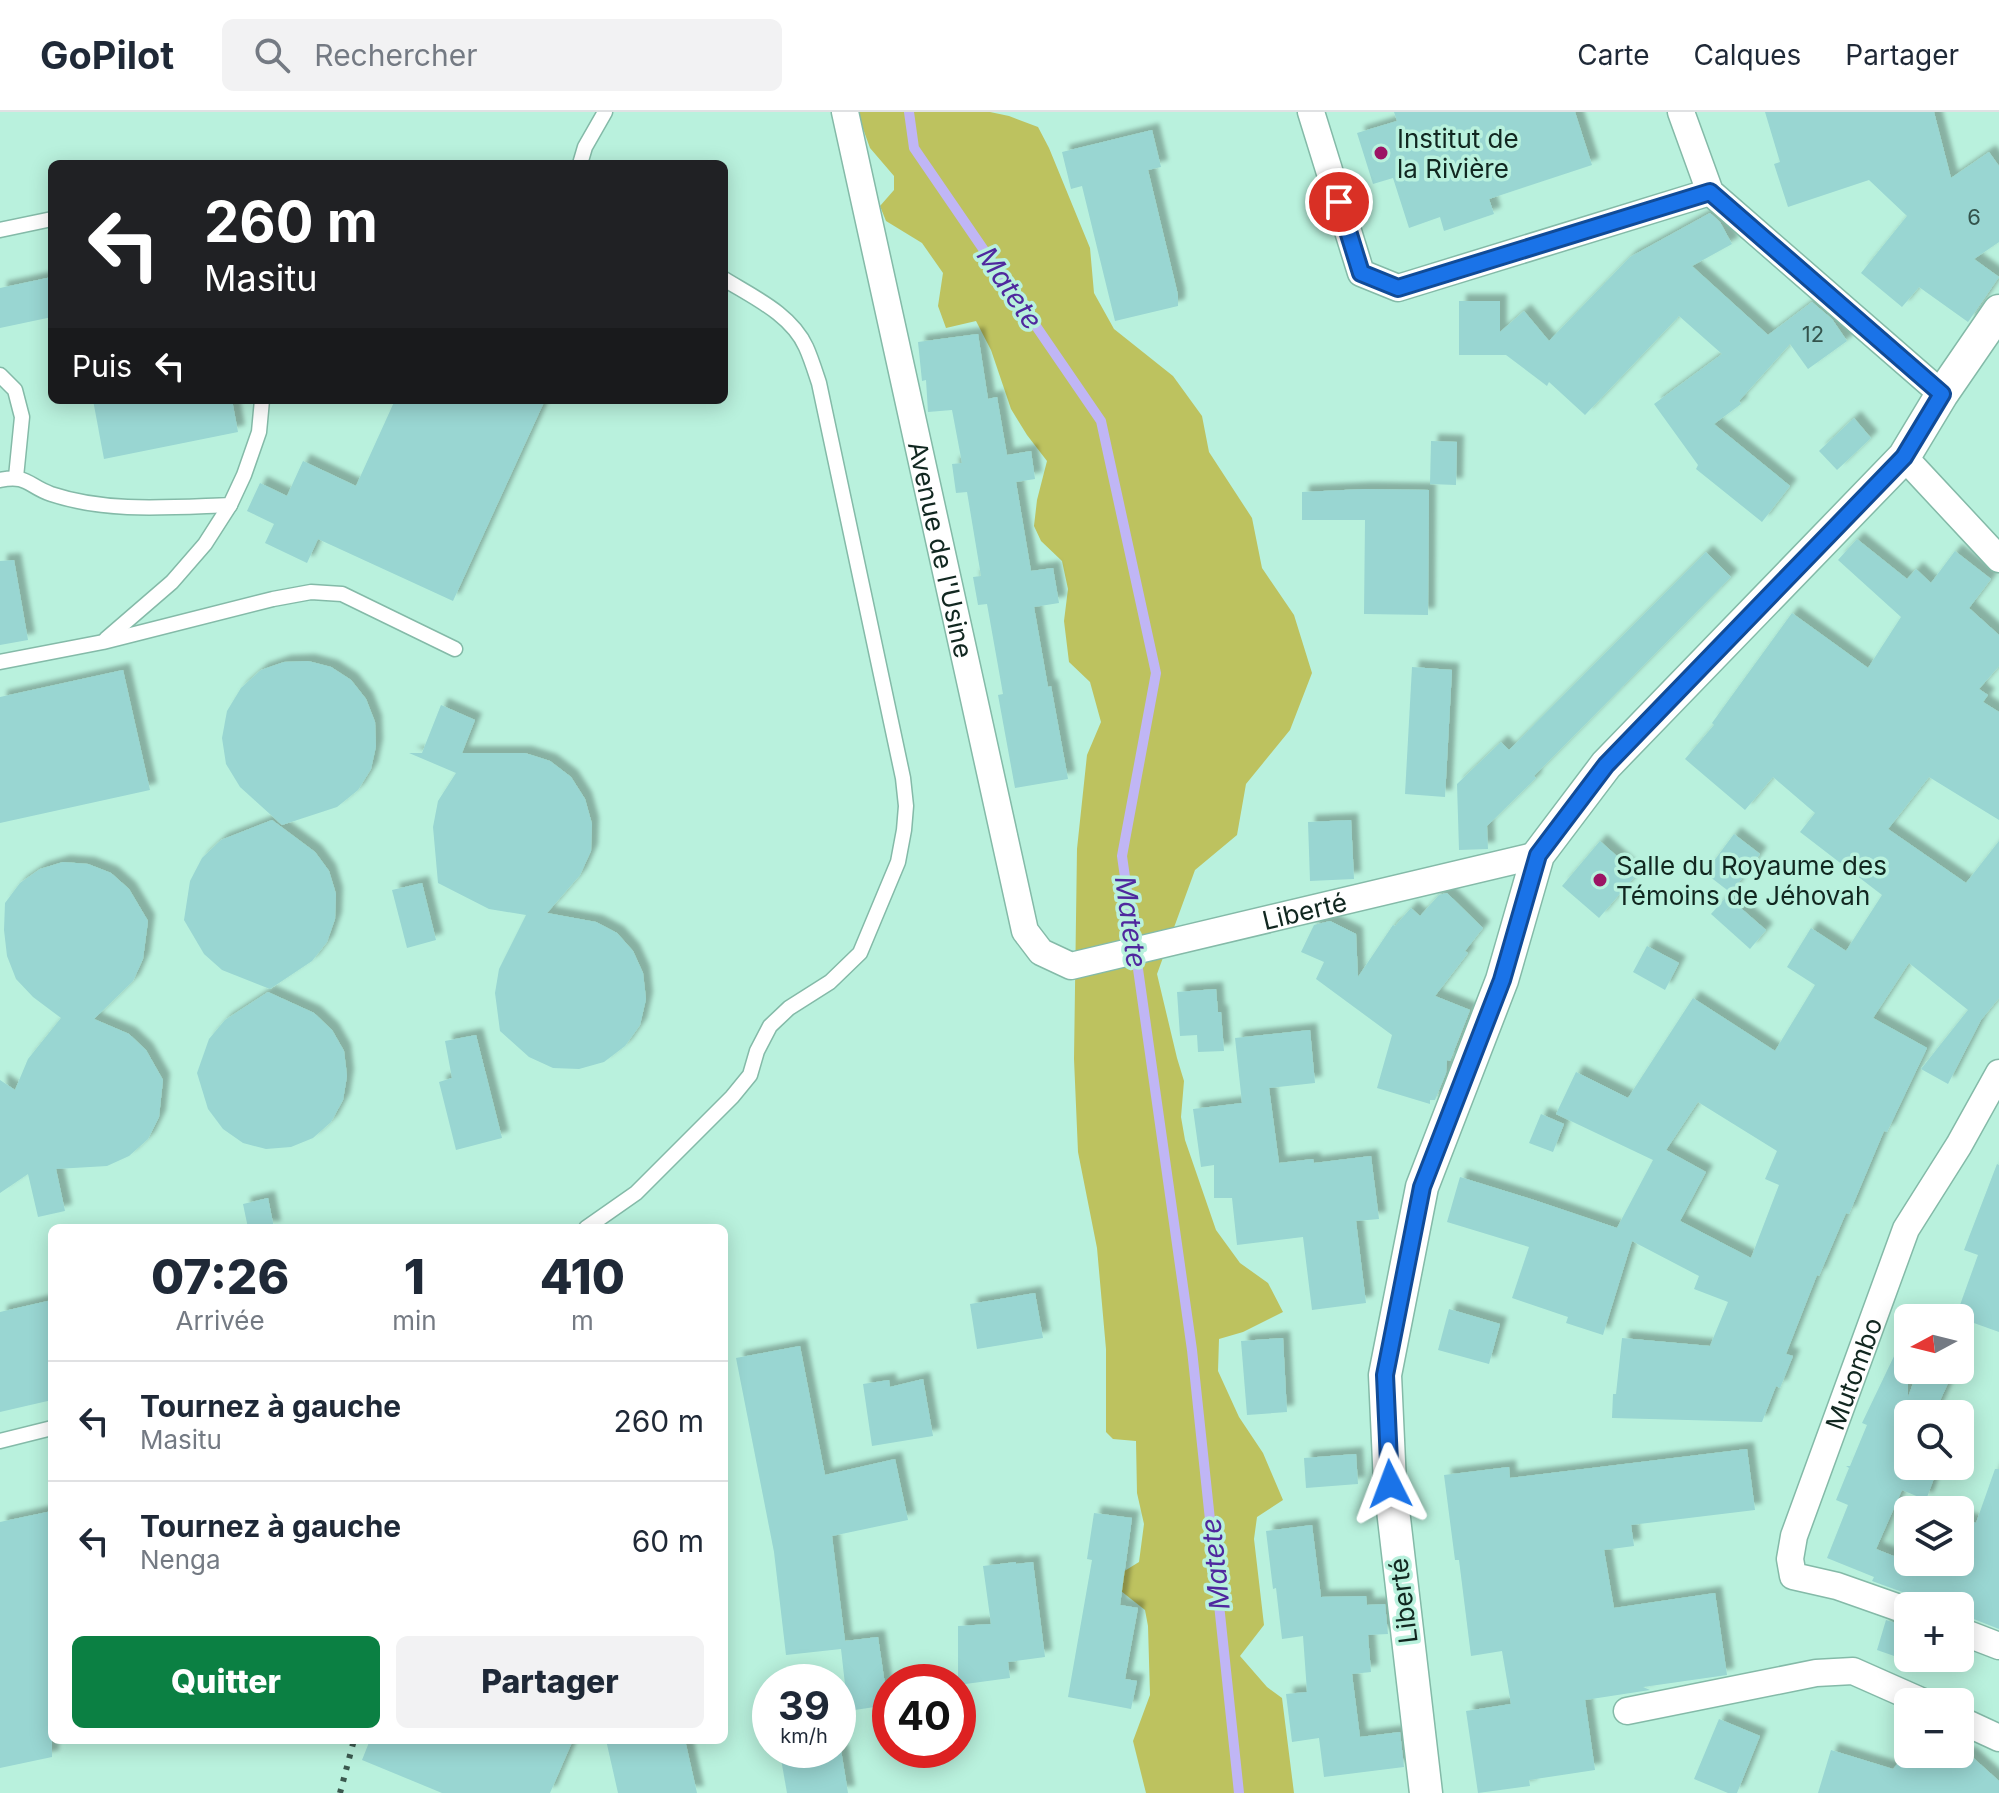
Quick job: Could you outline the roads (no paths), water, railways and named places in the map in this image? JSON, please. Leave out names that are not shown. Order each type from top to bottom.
[{"type":"street","name":"Avenue de l'Usine","points":[[845,112],[1025,931],[1041,952],[1071,966]]},
{"type":"street","points":[[1311,112],[1361,273],[1398,288],[1710,192]]},
{"type":"street","points":[[1681,112],[1710,192],[1942,394]]},
{"type":"street","name":"Liberté","points":[[1426,1793],[1390,1484],[1385,1375],[1422,1187],[1502,980],[1538,855],[1606,765],[1904,457],[1942,394],[1999,311]]},
{"type":"street","points":[[1904,457],[1999,559]]},
{"type":"street","name":"Liberté","points":[[1071,966],[1538,855]]},
{"type":"street","name":"Mutombo","points":[[1894,1606],[1837,1586],[1793,1576],[1790,1559],[1794,1536],[1906,1229],[1959,1145],[1999,1073]]},
{"type":"street","points":[[1974,1636],[1999,1646]]},
{"type":"street","points":[[1627,1711],[1816,1673],[1853,1671],[1894,1689]]},
{"type":"street","points":[[1974,1726],[1999,1738]]},
{"type":"lane","points":[[581,160],[605,112]]},
{"type":"lane","points":[[0,230],[48,220]]},
{"type":"lane","points":[[592,1224],[636,1193],[732,1097],[750,1075],[757,1051],[770,1026],[789,1008],[830,982],[860,953],[898,862],[904,830],[906,806],[903,778],[819,383],[806,345],[790,323],[728,281]]},
{"type":"lane","points":[[0,375],[15,390],[22,417],[16,477]]},
{"type":"lane","points":[[103,642],[172,582],[205,544],[230,505],[244,475],[259,432],[262,404]]},
{"type":"lane","points":[[0,480],[16,477],[50,494],[103,505],[230,505]]},
{"type":"lane","points":[[0,662],[103,642],[311,592],[342,594],[455,649]]},
{"type":"lane","points":[[0,1441],[48,1429]]},
{"type":"waterway","name":"Matete","points":[[909,112],[914,148],[1101,421],[1156,673],[1122,856],[1192,1350],[1239,1793]]},
{"type":"railway","points":[[340,1793],[353,1744]]},
{"type":"place","name":"Institut de la Rivière","points":[[1381,153]]},
{"type":"place","name":"Salle du Royaume des Témoins de Jéhovah","points":[[1600,880]]}]
